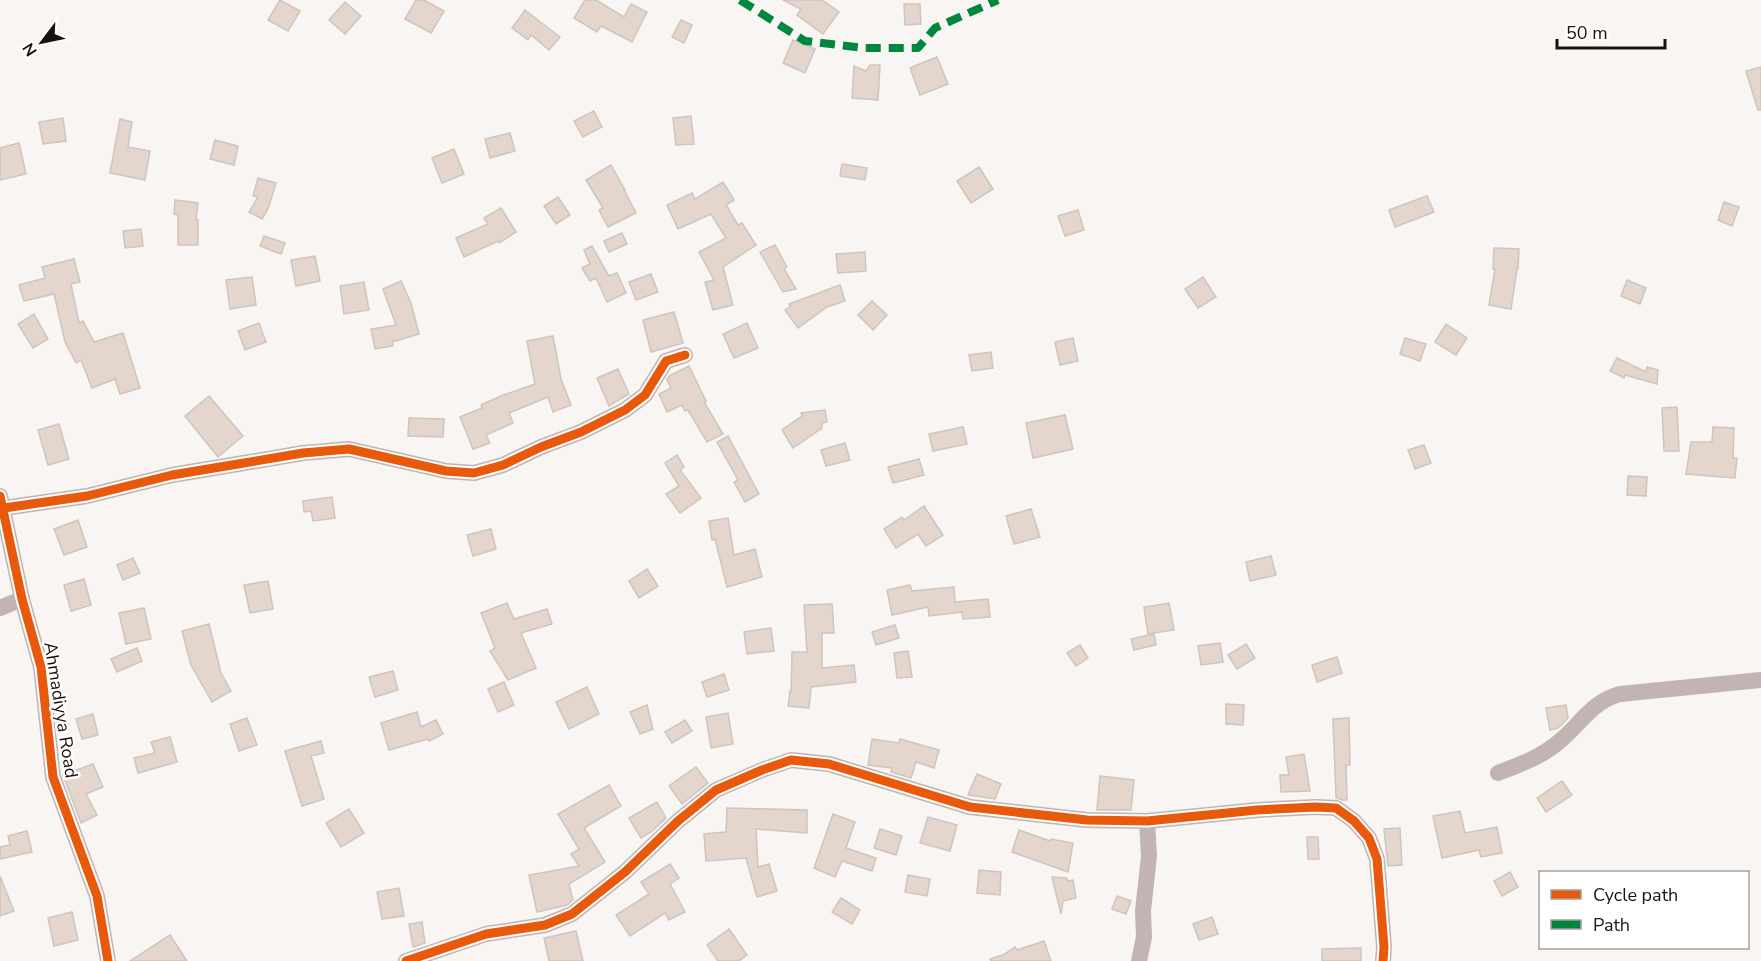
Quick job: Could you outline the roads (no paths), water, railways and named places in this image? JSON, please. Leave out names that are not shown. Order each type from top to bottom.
[{"type":"street","points":[[2,502],[87,496],[172,475],[303,453],[349,449],[446,471],[474,472],[503,465],[581,432],[625,410],[645,395],[666,361],[685,355]]},
{"type":"street","name":"Ahmadiyya Road","points":[[2,502],[22,599],[41,667],[53,777],[97,896],[108,961]]},
{"type":"street","points":[[0,608],[22,599]]},
{"type":"street","points":[[1498,773],[1539,757],[1562,740],[1591,709],[1608,697],[1761,680]]},
{"type":"street","points":[[406,961],[486,934],[545,925],[572,914],[625,872],[678,821],[717,790],[791,760],[830,764],[970,807],[1087,820],[1147,821],[1257,810],[1336,808],[1354,821],[1369,838],[1377,859],[1384,947],[1383,961]]},
{"type":"street","points":[[1140,961],[1144,937],[1143,911],[1149,856],[1147,821]]}]
